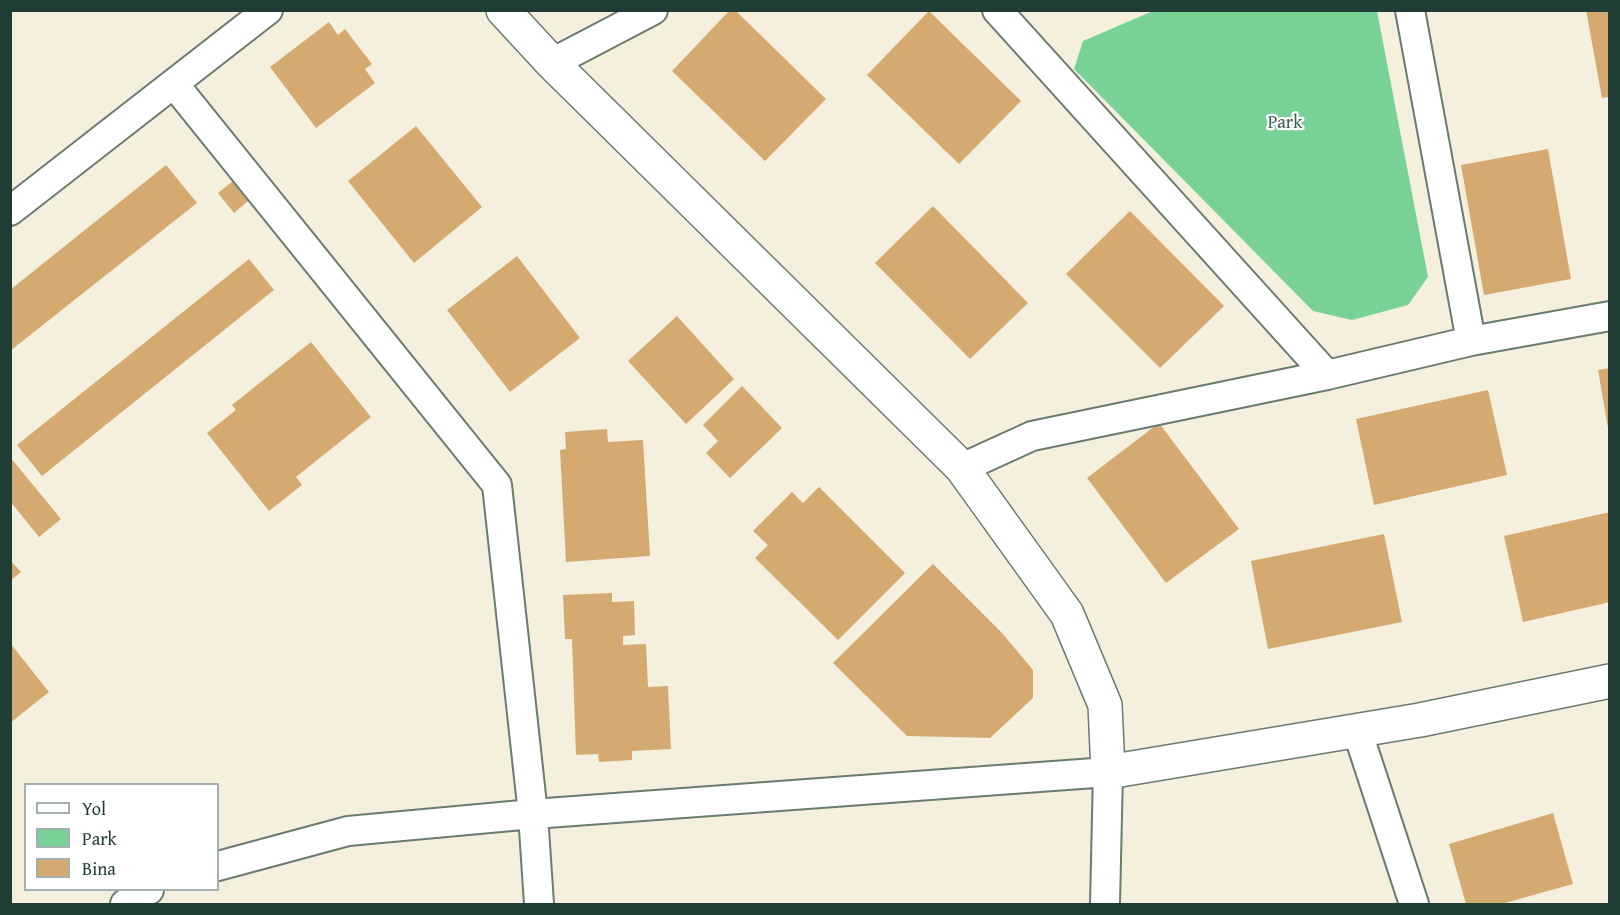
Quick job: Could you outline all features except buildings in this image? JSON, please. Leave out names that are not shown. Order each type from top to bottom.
[{"type":"street","points":[[10,211],[268,10]]},
{"type":"street","points":[[503,10],[552,63],[962,468],[1067,614],[1105,705],[1108,772],[1105,904]]},
{"type":"street","points":[[552,63],[653,10]]},
{"type":"street","points":[[997,10],[1327,375]]},
{"type":"street","points":[[1410,10],[1471,341]]},
{"type":"street","points":[[174,84],[497,485],[533,814],[539,904]]},
{"type":"street","points":[[962,468],[1032,436],[1327,375],[1471,341],[1610,316]]},
{"type":"street","points":[[219,866],[348,831],[533,814],[1108,772],[1357,730],[1610,681]]},
{"type":"street","points":[[1357,730],[1414,904]]},
{"type":"street","points":[[125,904],[147,891]]},
{"type":"green space","name":"Park","points":[[1153,11],[1377,11],[1428,277],[1408,305],[1352,320],[1313,311],[1074,69],[1083,41]]}]
